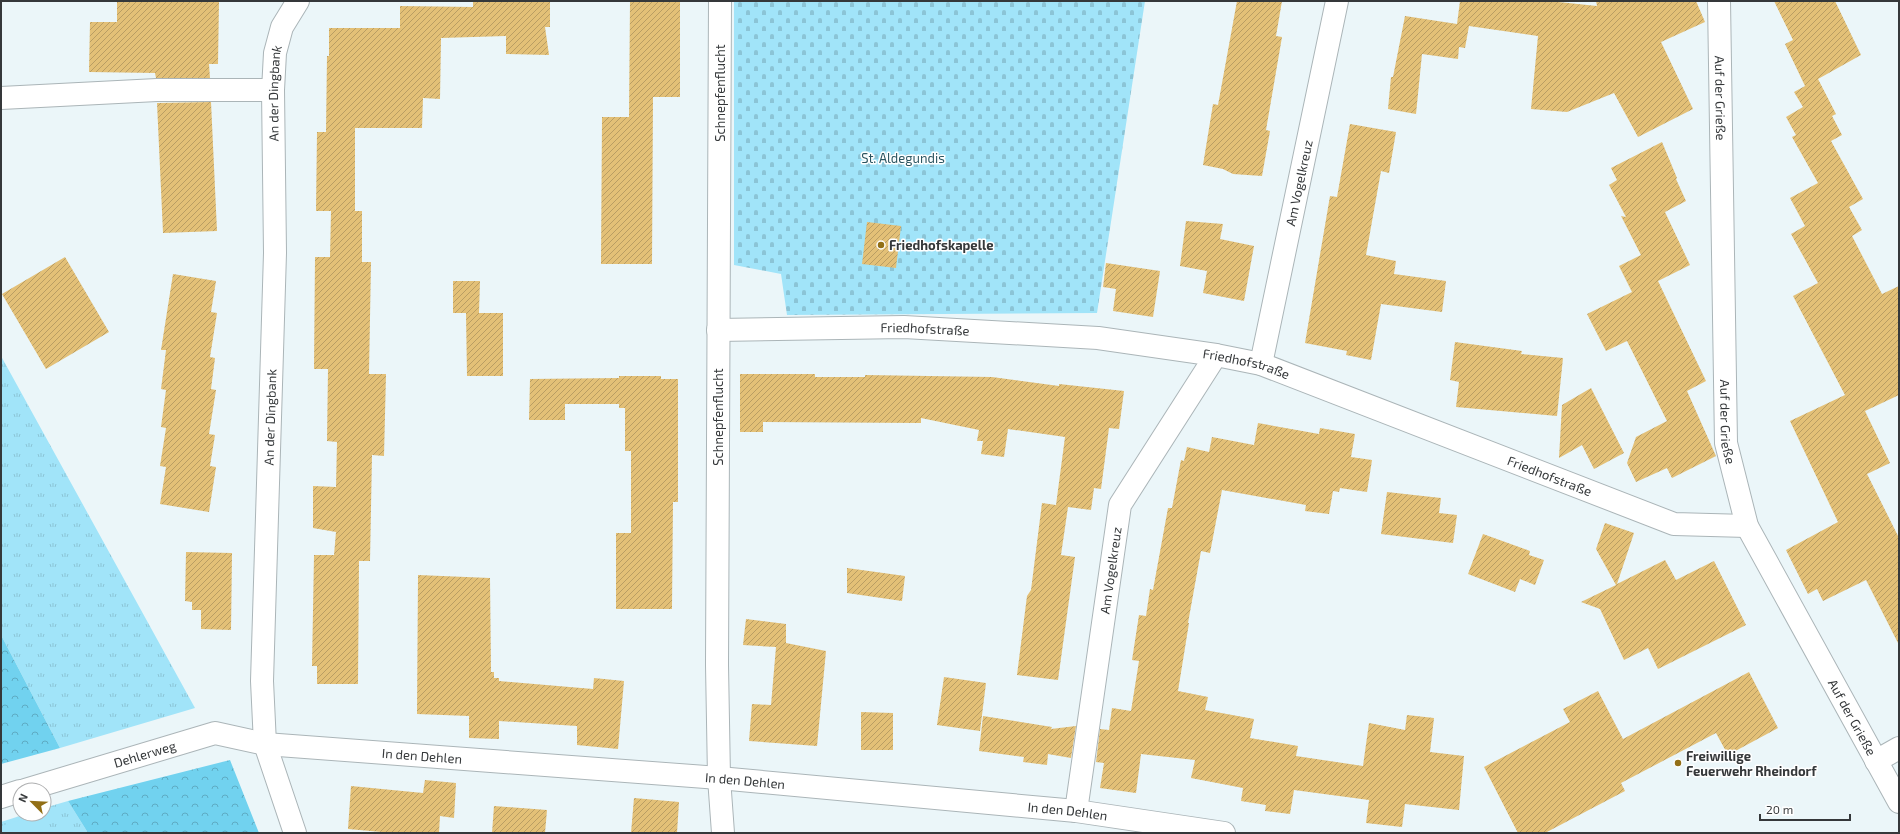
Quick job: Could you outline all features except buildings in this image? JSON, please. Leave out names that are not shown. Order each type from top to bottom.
[{"type":"street","name":"An der Dingbank","points":[[296,833],[265,744],[262,681],[275,253],[273,90],[275,53],[282,27],[298,1]]},
{"type":"street","name":"Schnepfenflucht","points":[[720,1],[717,665],[719,778],[723,833]]},
{"type":"street","name":"Am Vogelkreuz","points":[[1261,364],[1336,1]]},
{"type":"street","name":"Auf der Grieße","points":[[1719,1],[1726,443],[1747,526],[1899,802]]},
{"type":"street","points":[[1,98],[157,90],[273,90]]},
{"type":"street","name":"Friedhofstraße","points":[[718,330],[854,327],[904,328],[1098,338],[1216,355],[1261,364],[1674,524],[1747,526]]},
{"type":"street","name":"Am Vogelkreuz","points":[[1076,811],[1120,504],[1216,355]]},
{"type":"street","name":"Dehlerweg","points":[[52,782],[215,733],[265,744]]},
{"type":"street","name":"In den Dehlen","points":[[265,744],[719,778],[1076,811],[1224,833]]},
{"type":"street","points":[[1876,760],[1899,748]]},
{"type":"street","points":[[1,797],[12,794]]},
{"type":"green space","name":"St. Aldegundis","points":[[734,1],[1145,1],[1097,313],[787,315],[781,274],[734,265]]},
{"type":"green space","points":[[1,356],[195,708],[60,748],[1,635]]},
{"type":"green space","points":[[1,635],[60,748],[1,764]]},
{"type":"green space","points":[[230,760],[259,833],[88,833],[68,801]]},
{"type":"green space","points":[[68,801],[88,833],[1,833],[1,822],[12,818],[12,822],[52,822],[52,806]]},
{"type":"green space","points":[[15,822],[38,822],[43,833],[1,833],[1,826]]},
{"type":"place","name":"Friedhofskapelle","points":[[881,245]]},
{"type":"place","name":"Freiwillige Feuerwehr Rheindorf","points":[[1678,763]]}]
